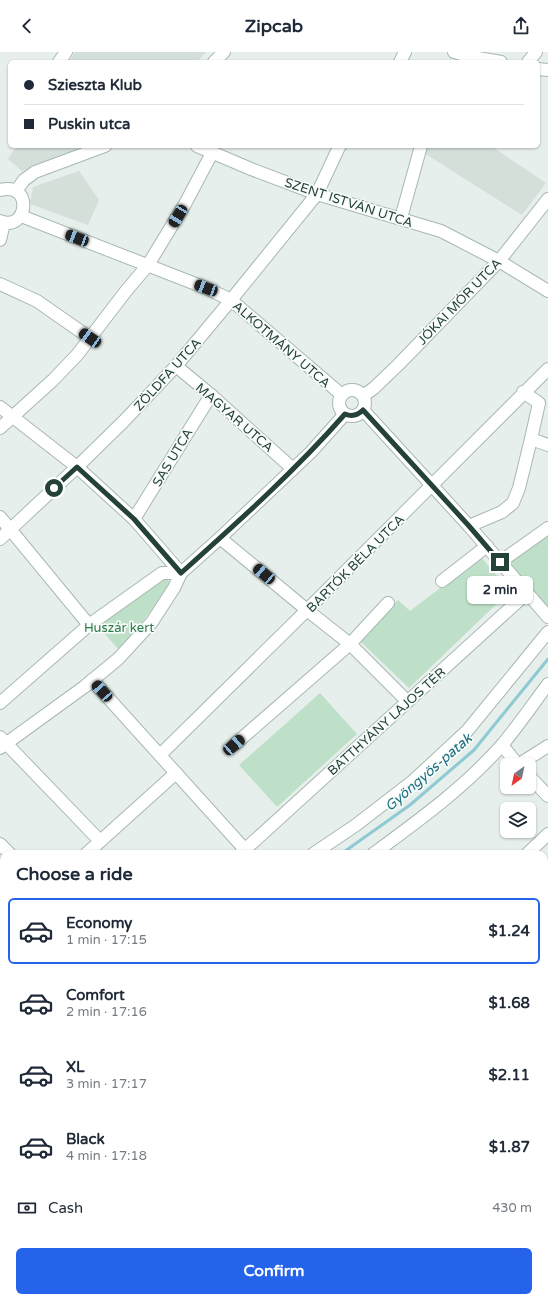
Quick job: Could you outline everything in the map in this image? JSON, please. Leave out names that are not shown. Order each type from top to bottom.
[{"type":"street","points":[[216,60],[224,52]]},
{"type":"street","points":[[454,52],[470,60]]},
{"type":"street","points":[[530,60],[536,52]]},
{"type":"street","points":[[16,191],[24,180],[35,172],[100,148]]},
{"type":"street","name":"SZENT ISTVÁN UTCA","points":[[201,148],[317,194],[441,231],[499,261],[548,291]]},
{"type":"street","name":"ZÖLDFA UTCA","points":[[0,539],[124,421],[176,366],[317,194],[339,148]]},
{"type":"street","points":[[401,218],[421,148]]},
{"type":"street","points":[[0,428],[53,380],[77,354],[126,291],[148,266],[185,204],[212,153]]},
{"type":"street","points":[[0,190],[7,188],[16,191],[23,198],[24,207],[21,216],[14,222],[2,222],[0,240]]},
{"type":"street","name":"JÓKAI MÓR UTCA","points":[[363,396],[374,388],[398,365],[499,261],[548,198]]},
{"type":"street","name":"ALKOTMÁNY UTCA","points":[[21,216],[206,288],[231,300],[342,395]]},
{"type":"street","points":[[0,284],[37,301],[90,338]]},
{"type":"street","name":"MAGYAR UTCA","points":[[176,366],[294,468]]},
{"type":"street","name":"BARTÓK BÉLA UTCA","points":[[160,755],[432,485],[523,392],[548,369]]},
{"type":"street","points":[[363,410],[354,416],[345,414],[339,405],[342,395],[347,391],[354,391],[363,396],[363,410],[487,546],[548,617]]},
{"type":"street","points":[[469,526],[502,512],[513,503],[519,488],[531,439],[543,405],[523,392]]},
{"type":"street","name":"SAS UTCA","points":[[134,519],[211,395]]},
{"type":"street","points":[[0,407],[77,467],[134,519],[181,573]]},
{"type":"street","points":[[100,841],[2,743],[92,680],[118,659],[152,622],[174,588],[181,573],[312,452],[345,414]]},
{"type":"street","points":[[531,439],[548,446]]},
{"type":"street","points":[[0,517],[89,625]]},
{"type":"street","points":[[500,562],[548,528]]},
{"type":"street","points":[[220,538],[350,644],[407,701]]},
{"type":"street","points":[[442,580],[487,546]]},
{"type":"street","points":[[0,702],[89,625],[162,573],[181,573]]},
{"type":"street","name":"BATTHYÁNY LAJOS TÉR","points":[[247,850],[407,701],[526,593]]},
{"type":"street","points":[[234,745],[350,644],[388,603]]},
{"type":"street","points":[[319,850],[356,825],[413,781],[468,731],[548,632]]},
{"type":"street","points":[[92,680],[176,772],[243,850]]},
{"type":"street","points":[[379,850],[409,828],[463,784],[502,744],[548,684]]},
{"type":"street","points":[[502,744],[513,758]]},
{"type":"street","points":[[529,758],[548,746]]},
{"type":"street","points":[[90,850],[176,772]]},
{"type":"street","points":[[536,783],[548,796]]},
{"type":"street","points":[[531,850],[548,834]]},
{"type":"shaded area","points":[[75,52],[206,52],[199,60],[70,60]]},
{"type":"shaded area","points":[[16,148],[81,148],[22,171],[8,159]]},
{"type":"shaded area","points":[[428,148],[494,148],[546,183],[522,215],[424,153]]},
{"type":"shaded area","points":[[79,171],[99,200],[88,225],[30,204],[33,187]]},
{"type":"green space","points":[[548,532],[548,613],[505,562]]},
{"type":"green space","points":[[481,557],[510,591],[409,688],[359,640],[398,600],[410,611]]},
{"type":"green space","name":"Huszár kert","points":[[165,577],[171,584],[120,651],[97,625]]},
{"type":"green space","points":[[320,693],[357,734],[277,807],[239,765]]},
{"type":"waterway","name":"Gyöngyös-patak","points":[[347,850],[410,805],[474,750],[548,659]]},
{"type":"route","points":[[54,488],[77,467],[134,519],[181,573],[312,452],[345,414],[354,416],[363,410],[500,562]]}]
